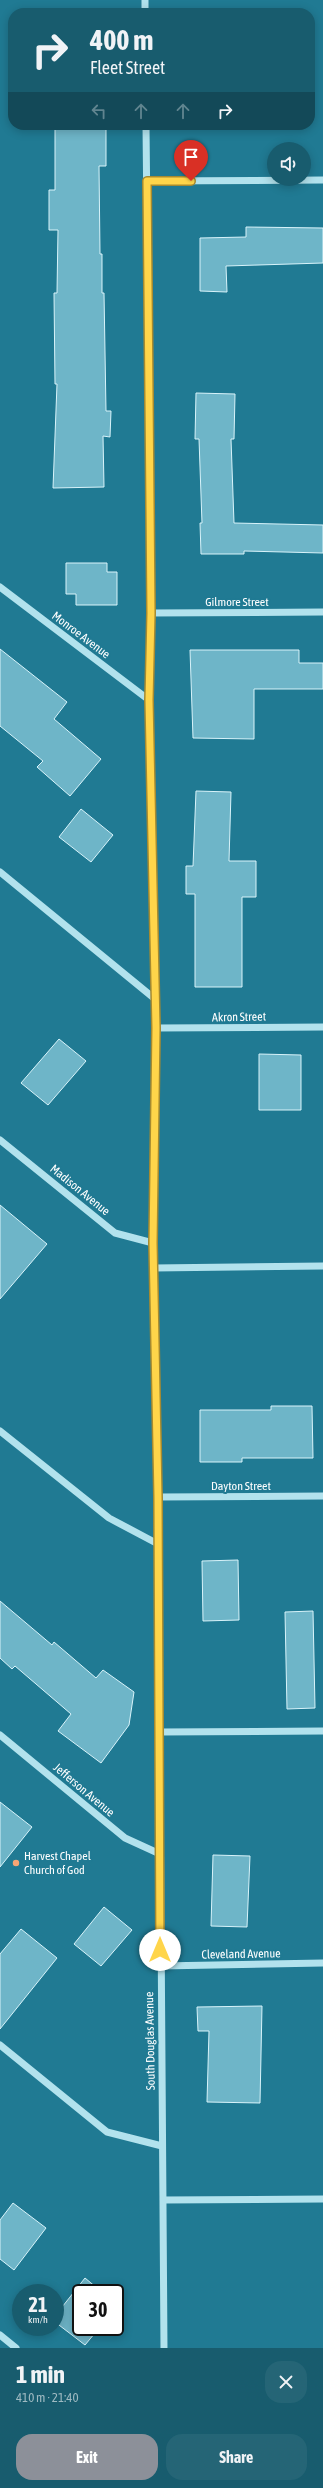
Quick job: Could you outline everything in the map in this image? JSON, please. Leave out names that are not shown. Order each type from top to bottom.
[{"type":"street","name":"South Douglas Avenue","points":[[146,130],[151,613],[149,700],[156,1028],[153,1243],[158,1497],[160,1966],[164,2348]]},
{"type":"street","points":[[147,181],[323,180]]},
{"type":"street","name":"Monroe Avenue","points":[[0,587],[149,700]]},
{"type":"street","name":"Gilmore Street","points":[[151,613],[323,612]]},
{"type":"street","points":[[0,872],[155,999]]},
{"type":"street","name":"Akron Street","points":[[156,1028],[323,1027]]},
{"type":"street","name":"Madison Avenue","points":[[0,1140],[115,1233],[153,1243]]},
{"type":"street","points":[[154,1268],[323,1266]]},
{"type":"street","points":[[0,1431],[109,1518],[158,1544]]},
{"type":"street","name":"Dayton Street","points":[[158,1497],[323,1496]]},
{"type":"street","points":[[159,1732],[323,1731]]},
{"type":"street","name":"Jefferson Avenue","points":[[0,1735],[125,1838],[160,1854]]},
{"type":"street","name":"Cleveland Avenue","points":[[160,1966],[323,1963]]},
{"type":"street","points":[[0,2045],[107,2132],[162,2146]]},
{"type":"street","points":[[163,2200],[323,2199]]},
{"type":"street","points":[[0,2335],[16,2348]]},
{"type":"building","points":[[55,130],[106,130],[106,166],[99,166],[100,254],[102,254],[102,293],[104,293],[106,411],[111,411],[110,437],[103,436],[104,487],[53,488],[57,384],[55,384],[54,293],[57,293],[58,230],[49,230],[49,190],[55,190]]},
{"type":"building","points":[[246,227],[323,228],[323,263],[226,266],[227,292],[200,291],[200,238],[246,237]]},
{"type":"building","points":[[196,393],[235,394],[234,439],[231,439],[234,523],[323,525],[323,553],[244,551],[244,554],[201,554],[200,523],[202,523],[199,439],[195,439]]},
{"type":"building","points":[[66,563],[107,563],[107,572],[117,572],[117,605],[76,605],[76,594],[66,594]]},
{"type":"building","points":[[0,649],[67,702],[54,719],[101,759],[70,796],[37,767],[43,761],[0,726]]},
{"type":"building","points":[[190,650],[299,650],[299,663],[323,663],[323,689],[254,689],[254,739],[193,738]]},
{"type":"building","points":[[196,791],[231,792],[229,861],[256,861],[256,897],[242,897],[242,987],[195,987],[195,894],[186,894],[186,866],[193,866]]},
{"type":"building","points":[[81,809],[113,835],[91,862],[59,837]]},
{"type":"building","points":[[59,1039],[86,1061],[48,1105],[21,1083]]},
{"type":"building","points":[[259,1054],[301,1055],[301,1110],[259,1110]]},
{"type":"building","points":[[0,1205],[47,1244],[0,1299]]},
{"type":"building","points":[[271,1406],[312,1406],[313,1458],[242,1458],[242,1462],[200,1462],[200,1410],[271,1410]]},
{"type":"building","points":[[238,1560],[239,1620],[203,1621],[202,1561]]},
{"type":"building","points":[[0,1601],[52,1645],[54,1642],[96,1678],[103,1670],[134,1692],[129,1725],[101,1763],[58,1731],[71,1714],[15,1666],[12,1669],[0,1658]]},
{"type":"building","points":[[313,1611],[315,1708],[287,1709],[285,1612]]},
{"type":"building","points":[[0,1802],[32,1827],[0,1867]]},
{"type":"building","points":[[213,1855],[250,1856],[247,1927],[211,1926]]},
{"type":"building","points":[[104,1907],[132,1930],[101,1966],[74,1944]]},
{"type":"building","points":[[21,1929],[57,1958],[0,2029],[0,1954]]},
{"type":"building","points":[[262,2006],[260,2103],[207,2102],[209,2031],[198,2031],[197,2007]]},
{"type":"building","points":[[13,2203],[46,2228],[14,2270],[0,2259],[0,2220]]},
{"type":"building","points":[[85,2278],[92,2284],[80,2284]]},
{"type":"building","points":[[72,2294],[72,2335],[64,2329],[64,2305]]},
{"type":"building","points":[[73,2336],[92,2336],[85,2345]]},
{"type":"place","name":"Harvest Chapel Church of God","points":[[16,1863]]},
{"type":"route","points":[[160,1950],[158,1497],[155,1283],[153,1243],[156,1028],[149,700],[151,613],[147,181],[191,181]]}]
